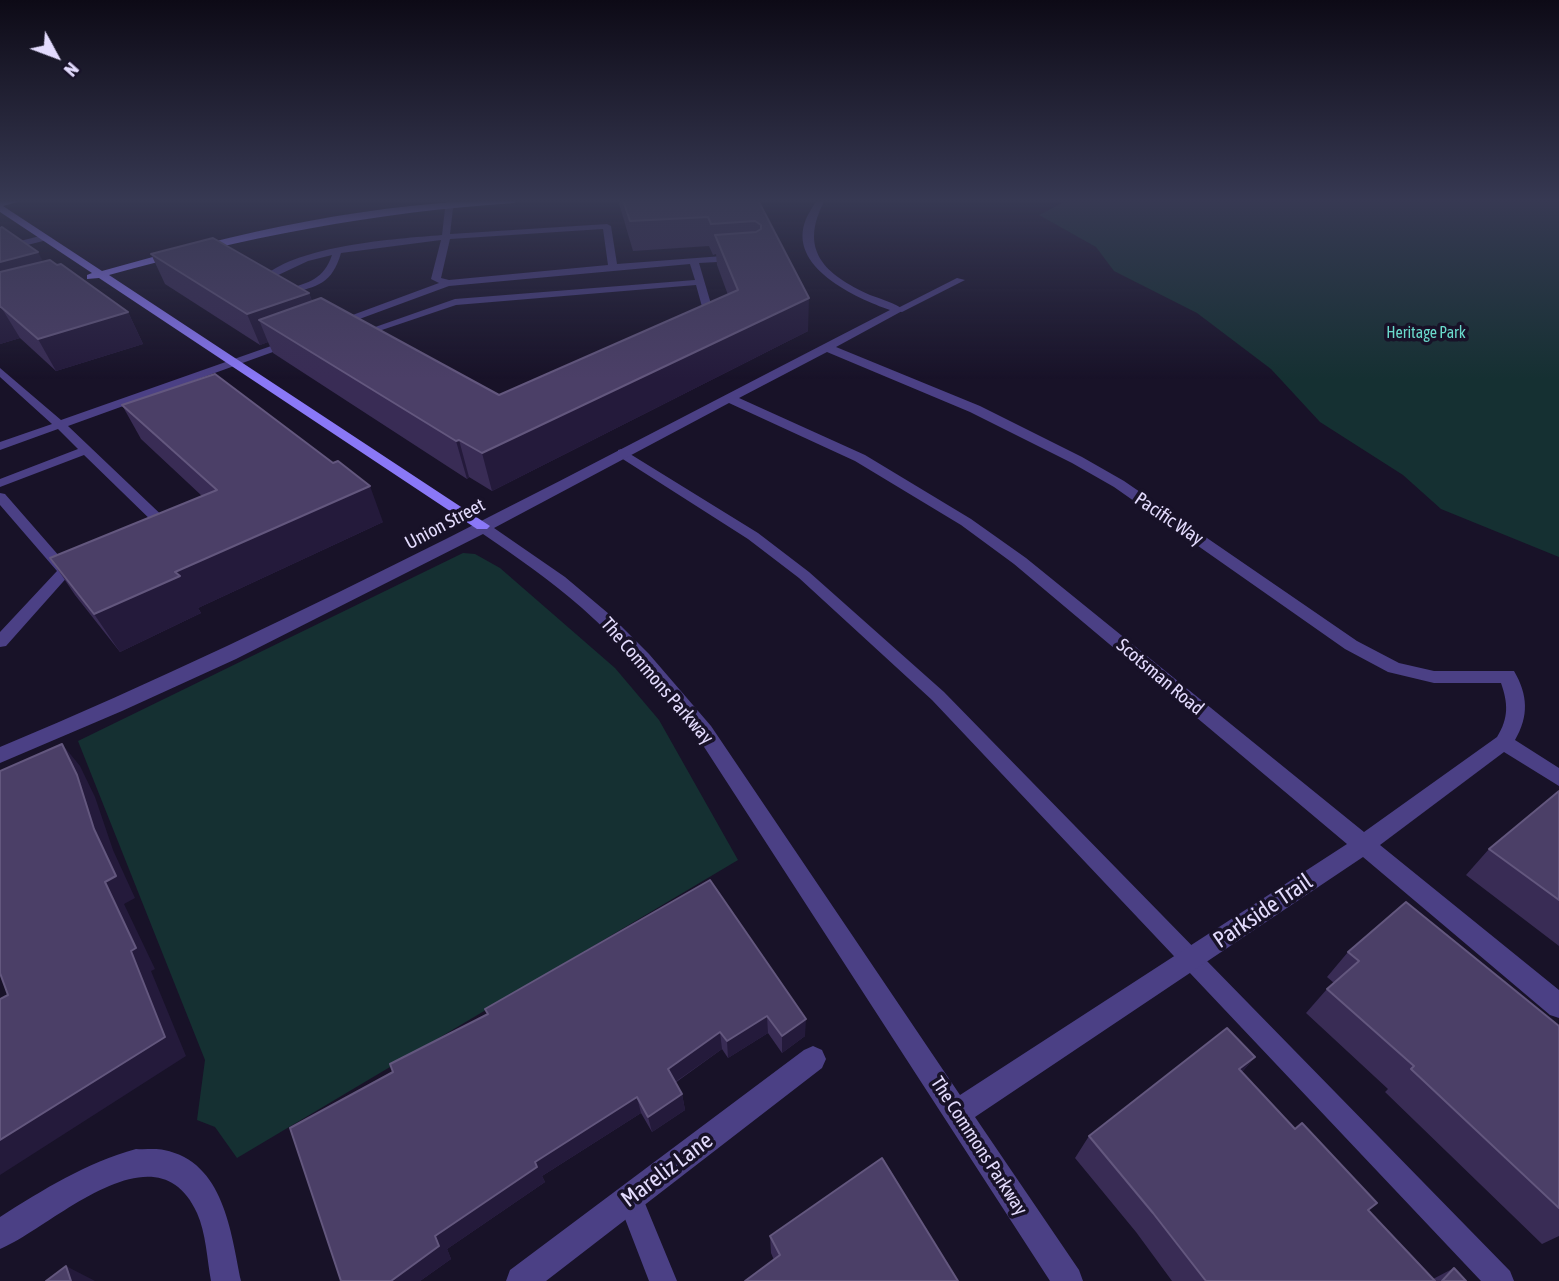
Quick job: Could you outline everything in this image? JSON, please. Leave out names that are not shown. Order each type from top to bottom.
[{"type":"street","name":"The Commons Parkway","points":[[70,260],[87,274],[233,363],[482,526],[550,574],[601,616],[650,666],[704,731],[1068,1281]]},
{"type":"street","points":[[87,274],[131,260]]},
{"type":"street","points":[[87,274],[148,260]]},
{"type":"street","points":[[817,260],[850,289],[899,310]]},
{"type":"street","name":"Union Street","points":[[0,755],[290,625],[899,310]]},
{"type":"street","name":"Pacific Way","points":[[826,346],[975,409],[1077,460],[1119,484],[1351,645],[1394,668],[1434,677],[1508,676],[1517,700],[1518,712],[1515,724],[1504,742]]},
{"type":"street","name":"Scotsman Road","points":[[728,398],[860,458],[966,522],[1020,561],[1559,1006]]},
{"type":"street","points":[[1504,742],[1559,778]]},
{"type":"street","name":"Parkside Trail","points":[[957,1113],[1362,846],[1504,742]]},
{"type":"street","name":"Mareliz Lane","points":[[521,1281],[813,1059]]},
{"type":"street","points":[[0,1234],[92,1178],[132,1162],[164,1162],[188,1175],[207,1203],[226,1281]]},
{"type":"lane","points":[[299,296],[268,277],[279,269],[310,260]]},
{"type":"lane","points":[[289,291],[321,282],[332,272],[335,260]]},
{"type":"lane","points":[[441,260],[436,279],[448,283]]},
{"type":"lane","points":[[612,260],[613,267]]},
{"type":"lane","points":[[326,329],[448,283],[714,260]]},
{"type":"lane","points":[[694,261],[713,321],[700,327]]},
{"type":"lane","points":[[899,310],[960,280]]},
{"type":"lane","points":[[366,332],[456,302],[701,282]]},
{"type":"lane","points":[[330,314],[378,339]]},
{"type":"lane","points":[[0,446],[303,337]]},
{"type":"lane","points":[[0,372],[60,425],[166,527],[153,533]]},
{"type":"lane","points":[[0,483],[86,450]]},
{"type":"lane","points":[[622,453],[753,536],[804,575],[938,696],[1500,1281]]},
{"type":"lane","points":[[0,497],[65,571]]},
{"type":"lane","points":[[0,642],[65,571],[90,560]]},
{"type":"lane","points":[[631,1198],[663,1281]]},
{"type":"green space","name":"Heritage Park","points":[[1106,260],[1559,260],[1559,557],[1441,509],[1403,475],[1320,422],[1271,369],[1197,313],[1114,271]]},
{"type":"green space","points":[[463,553],[475,554],[500,568],[615,668],[659,720],[738,860],[237,1158],[215,1127],[197,1120],[205,1060],[78,741]]},
{"type":"building","points":[[50,260],[57,265],[61,264],[128,312],[38,339],[0,307],[0,272]]},
{"type":"building","points":[[160,260],[251,260],[309,293],[247,314]]},
{"type":"building","points":[[725,260],[789,260],[809,298],[482,453],[459,440],[456,441],[259,320],[321,298],[499,395],[738,290]]},
{"type":"building","points":[[215,374],[333,463],[338,461],[370,486],[175,572],[180,576],[94,614],[50,558],[217,490],[122,405]]},
{"type":"building","points":[[62,744],[77,775],[94,829],[116,876],[105,882],[136,948],[131,951],[165,1037],[0,1140],[0,999],[8,995],[0,973],[0,771]]},
{"type":"building","points":[[1559,791],[1559,900],[1489,849]]},
{"type":"building","points":[[710,880],[806,1019],[782,1036],[767,1016],[727,1041],[720,1032],[668,1069],[682,1094],[648,1117],[637,1097],[535,1162],[537,1167],[435,1236],[439,1246],[391,1281],[341,1281],[290,1128],[393,1072],[390,1064],[488,1014],[485,1009]]},
{"type":"building","points":[[1406,902],[1559,1026],[1559,1208],[1411,1069],[1414,1066],[1327,989],[1359,961],[1348,952]]},
{"type":"building","points":[[1227,1028],[1255,1057],[1239,1069],[1295,1129],[1302,1123],[1377,1203],[1368,1210],[1435,1281],[1206,1281],[1089,1136]]},
{"type":"building","points":[[882,1158],[958,1281],[745,1281],[780,1255],[770,1236]]},
{"type":"building","points":[[66,1266],[71,1281],[46,1281]]},
{"type":"building","points":[[1454,1268],[1466,1281],[1442,1281]]}]
